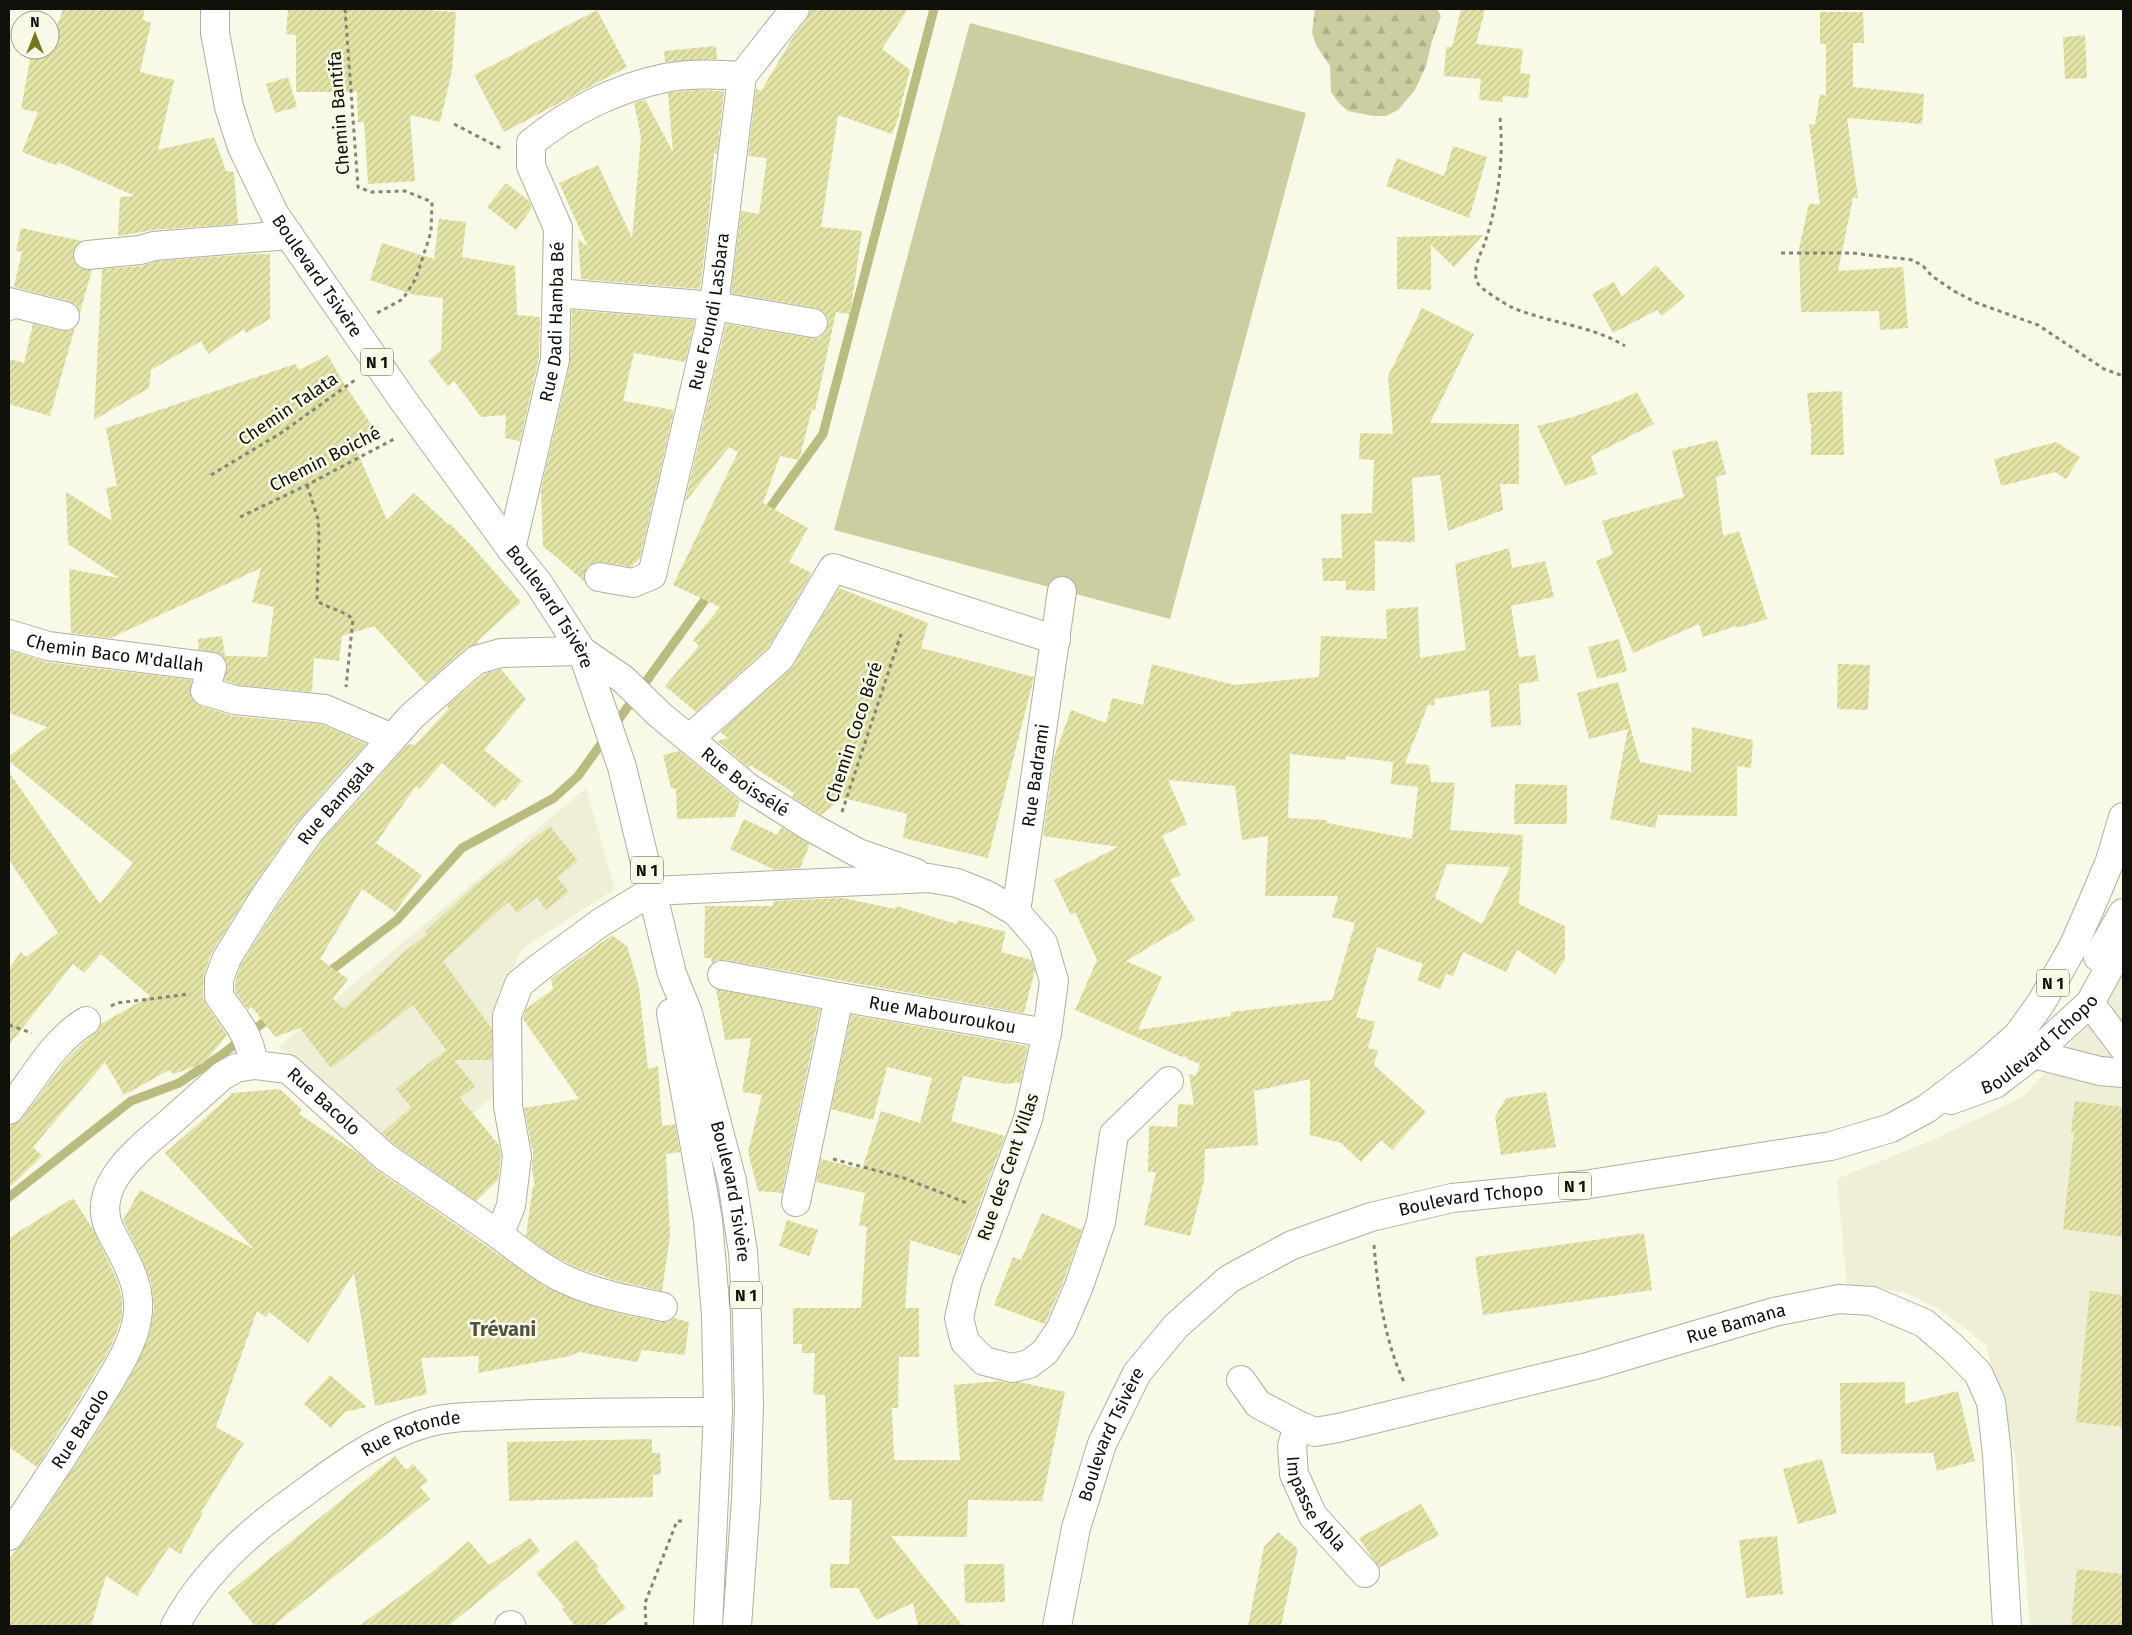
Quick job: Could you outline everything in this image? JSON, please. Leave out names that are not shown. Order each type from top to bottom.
[{"type":"street","name":"Boulevard Tsivère","points":[[215,9],[215,33],[229,107],[242,148],[274,215],[421,425],[511,549],[539,584],[582,651],[622,767],[672,974],[688,1013],[732,1181],[742,1252],[747,1317],[748,1366],[744,1527],[737,1626]]},
{"type":"street","points":[[742,76],[796,9]]},
{"type":"street","name":"Rue Dadi Hamba Bé","points":[[511,549],[555,360],[558,228],[530,166],[530,143],[566,117],[624,90],[665,78],[715,74],[742,76]]},
{"type":"street","name":"Rue Foundi Lasbara","points":[[599,578],[633,583],[652,574],[714,306],[742,76]]},
{"type":"street","points":[[88,255],[140,250],[154,246],[288,235]]},
{"type":"street","points":[[557,293],[714,306],[813,323]]},
{"type":"street","points":[[9,306],[9,302],[65,316]]},
{"type":"street","points":[[689,739],[780,658],[833,568],[1056,640]]},
{"type":"street","name":"Rue Badrami","points":[[1016,912],[1062,591]]},
{"type":"street","name":"Chemin Baco M'dallah","points":[[9,634],[48,646],[212,667],[206,691],[235,700],[325,709],[392,738]]},
{"type":"street","name":"Rue Boissélé","points":[[582,651],[623,679],[660,715],[749,788],[858,853],[929,878]]},
{"type":"street","name":"Rue Bamgala","points":[[231,1013],[220,979],[227,958],[263,899],[310,831],[412,716],[476,660],[501,653],[582,651]]},
{"type":"street","name":"Boulevard Tchopo","points":[[1229,1279],[1292,1245],[1371,1217],[1452,1198],[1584,1185],[1831,1146],[1891,1128],[1926,1109],[1983,1066],[2018,1035],[2041,1003],[2073,948],[2117,863],[2123,817]]},
{"type":"street","name":"Rue des Cent Villas","points":[[652,891],[929,878],[958,882],[988,895],[1016,912],[1042,943],[1054,981],[1047,1033],[1028,1119],[967,1282],[959,1318],[965,1342],[984,1361],[1012,1368],[1030,1364],[1045,1352],[1061,1328],[1079,1286],[1101,1222],[1114,1134],[1169,1081]]},
{"type":"street","points":[[499,1235],[511,1206],[516,1156],[508,1106],[507,1016],[519,984],[600,923],[652,891]]},
{"type":"street","points":[[2123,913],[2090,969],[2087,978],[2090,1003],[2123,1047]]},
{"type":"street","name":"Boulevard Tchopo","points":[[1926,1109],[1996,1084],[2034,1054],[2090,1003],[2123,943]]},
{"type":"street","name":"Boulevard Tsivère","points":[[672,974],[671,1015],[708,1220],[716,1314],[718,1412],[708,1626]]},
{"type":"street","name":"Rue Mabouroukou","points":[[722,974],[839,997],[1047,1033]]},
{"type":"street","points":[[796,1202],[839,997]]},
{"type":"street","points":[[231,1013],[250,1043],[254,1065]]},
{"type":"street","points":[[9,1110],[44,1060],[76,1027],[86,1021]]},
{"type":"street","points":[[2034,1054],[2100,1071],[2123,1073]]},
{"type":"street","name":"Rue Bacolo","points":[[9,1536],[50,1478],[121,1362],[137,1320],[138,1297],[133,1278],[106,1222],[106,1197],[114,1180],[126,1160],[222,1076],[236,1068],[254,1065],[288,1068],[384,1156],[535,1262],[560,1277],[607,1295],[663,1307]]},
{"type":"street","name":"Boulevard Tsivère","points":[[1057,1626],[1079,1519],[1102,1444],[1128,1391],[1137,1373],[1176,1326],[1229,1279]]},
{"type":"street","name":"Rue Bamana","points":[[1240,1380],[1258,1404],[1315,1432],[1591,1366],[1784,1310],[1839,1299],[1872,1301],[1924,1323],[1952,1346],[1978,1373],[1991,1402],[1997,1454],[2006,1626]]},
{"type":"street","points":[[718,1412],[748,1366]]},
{"type":"street","name":"Rue Rotonde","points":[[175,1626],[198,1589],[223,1559],[270,1517],[357,1455],[421,1424],[458,1418],[584,1412],[718,1412]]},
{"type":"street","name":"N 1","points":[[718,1412],[736,1427],[735,1485],[744,1527]]},
{"type":"street","name":"Impasse Abla","points":[[1298,1425],[1292,1446],[1294,1474],[1314,1516],[1365,1573]]},
{"type":"path","name":"Chemin Bantifa","points":[[345,9],[358,187],[371,192],[405,191],[432,202],[431,232],[416,278],[404,299],[352,326]]},
{"type":"path","points":[[1500,118],[1503,143],[1499,176],[1485,242],[1478,257],[1476,273],[1479,285],[1510,306],[1596,333],[1626,346]]},
{"type":"path","points":[[454,124],[530,166]]},
{"type":"path","points":[[1781,253],[1852,253],[1913,260],[1924,266],[1932,276],[1954,291],[1977,303],[2038,325],[2104,369],[2123,376]]},
{"type":"path","name":"Chemin Talata","points":[[211,475],[281,433],[378,364]]},
{"type":"path","name":"Chemin Boiché","points":[[240,517],[307,485],[421,425]]},
{"type":"path","points":[[307,485],[318,519],[320,537],[317,601],[329,608],[346,613],[353,619],[344,717]]},
{"type":"path","name":"Chemin Coco Béré","points":[[832,839],[853,785],[902,634]]},
{"type":"path","points":[[86,1021],[117,1003],[184,994],[231,1013]]},
{"type":"path","points":[[806,1151],[904,1178],[937,1193],[994,1213]]},
{"type":"path","points":[[1371,1217],[1379,1295],[1393,1358],[1408,1391],[1426,1406]]},
{"type":"path","points":[[646,1626],[646,1603],[677,1521],[714,1523]]},
{"type":"shaded area","points":[[586,788],[615,889],[523,948],[497,996],[498,1061],[494,1096],[411,1164],[279,1047]]},
{"type":"shaded area","points":[[2123,971],[2123,1626],[2030,1626],[2016,1459],[1986,1345],[1941,1310],[1905,1292],[1847,1286],[1837,1179],[1935,1139],[2023,1097],[2108,1002]]},
{"type":"green space","points":[[1315,9],[1437,9],[1441,16],[1426,66],[1415,90],[1398,110],[1386,116],[1373,116],[1348,111],[1339,103],[1331,92],[1330,66],[1316,45],[1312,32]]},
{"type":"green space","points":[[970,23],[1306,113],[1170,619],[834,530]]},
{"type":"building","points":[[63,9],[144,9],[143,20],[151,23],[140,72],[174,80],[158,150],[214,137],[226,171],[234,172],[238,224],[153,230],[118,236],[120,197],[135,196],[58,162],[56,165],[22,152],[38,112],[21,109],[30,60],[60,60],[60,18]]},
{"type":"building","points":[[288,9],[414,9],[456,12],[452,71],[440,122],[410,115],[415,181],[368,184],[364,122],[358,122],[357,92],[296,92],[296,35],[286,34]]},
{"type":"building","points":[[810,9],[908,9],[882,49],[910,70],[900,114],[892,134],[838,115],[821,227],[862,231],[850,314],[836,312],[815,410],[812,409],[799,460],[780,456],[763,503],[808,528],[789,562],[812,573],[768,648],[696,712],[665,686],[699,646],[693,640],[720,607],[673,585],[738,452],[729,447],[685,502],[726,324],[811,338],[818,338],[825,333],[828,325],[828,318],[823,311],[816,308],[731,293],[741,211],[759,214],[767,158],[748,156],[756,89],[761,91],[795,34],[807,19]]},
{"type":"building","points":[[1461,9],[1485,9],[1476,44],[1523,49],[1520,73],[1530,74],[1528,98],[1503,96],[1503,102],[1479,100],[1481,79],[1444,76],[1446,47],[1452,47]]},
{"type":"building","points":[[597,10],[627,67],[504,132],[474,75]]},
{"type":"building","points":[[1820,12],[1863,12],[1864,43],[1853,43],[1853,87],[1924,94],[1922,124],[1847,118],[1858,198],[1853,198],[1838,271],[1903,267],[1908,328],[1880,330],[1879,311],[1801,312],[1799,249],[1809,203],[1820,205],[1809,125],[1815,124],[1820,94],[1826,96],[1826,44],[1820,44]]},
{"type":"building","points":[[2085,35],[2087,78],[2065,79],[2063,37]]},
{"type":"building","points":[[716,46],[717,59],[665,62],[664,51]]},
{"type":"building","points":[[288,77],[297,107],[275,113],[266,84]]},
{"type":"building","points":[[694,90],[724,91],[717,154],[714,153],[700,289],[581,279],[578,239],[588,247],[559,183],[598,165],[632,238],[641,137],[634,103],[645,100],[673,152],[668,93]]},
{"type":"building","points":[[1453,146],[1487,157],[1469,218],[1386,186],[1397,158],[1444,176]]},
{"type":"building","points":[[506,183],[529,201],[532,208],[516,230],[487,207]]},
{"type":"building","points":[[439,219],[466,222],[462,257],[515,266],[517,315],[540,317],[539,358],[520,441],[505,438],[506,415],[481,417],[454,381],[448,386],[428,361],[441,350],[443,298],[415,295],[370,280],[382,243],[434,259]]},
{"type":"building","points":[[21,228],[82,241],[74,248],[73,257],[75,264],[81,269],[92,270],[80,312],[76,305],[69,301],[14,287],[22,252],[16,251]]},
{"type":"building","points":[[1483,235],[1454,267],[1431,245],[1431,290],[1397,289],[1397,237]]},
{"type":"building","points":[[270,254],[270,319],[246,333],[244,329],[208,354],[201,341],[151,370],[149,388],[94,420],[102,269],[142,266],[157,261]]},
{"type":"building","points":[[1656,265],[1685,296],[1662,316],[1657,310],[1613,333],[1592,294],[1614,282],[1622,297]]},
{"type":"building","points":[[1422,308],[1474,334],[1430,423],[1519,424],[1519,484],[1500,484],[1503,510],[1448,531],[1440,475],[1412,478],[1415,542],[1375,541],[1375,591],[1346,590],[1346,581],[1323,581],[1322,558],[1342,558],[1341,514],[1372,513],[1374,460],[1359,459],[1360,433],[1393,434],[1388,376]]},
{"type":"building","points":[[572,310],[695,320],[685,362],[634,353],[623,401],[674,410],[640,558],[631,567],[602,562],[593,563],[587,567],[584,581],[543,546],[541,489],[570,363]]},
{"type":"building","points":[[33,324],[62,331],[69,331],[75,327],[50,416],[9,404],[9,359],[24,363]]},
{"type":"building","points":[[328,355],[341,379],[377,433],[355,447],[387,520],[414,493],[470,544],[521,602],[477,641],[479,643],[466,648],[426,683],[374,626],[342,636],[339,661],[314,658],[312,692],[238,685],[224,680],[227,663],[222,655],[199,650],[198,639],[222,636],[225,656],[267,657],[274,607],[252,602],[261,568],[111,638],[71,633],[69,569],[119,578],[68,544],[66,492],[112,521],[106,488],[117,486],[106,428],[295,364],[299,370]]},
{"type":"building","points":[[1842,391],[1844,455],[1811,455],[1811,424],[1807,393]]},
{"type":"building","points":[[1637,392],[1654,424],[1591,456],[1597,474],[1565,486],[1537,426],[1573,417]]},
{"type":"building","points":[[1717,440],[1726,474],[1716,477],[1723,536],[1739,531],[1767,619],[1737,628],[1736,626],[1703,637],[1699,624],[1633,653],[1596,561],[1613,554],[1602,521],[1684,497],[1672,451]]},
{"type":"building","points":[[2056,442],[2080,457],[2066,479],[2055,472],[2001,486],[1994,459]]},
{"type":"building","points":[[1509,548],[1512,568],[1545,561],[1554,597],[1511,606],[1519,657],[1535,655],[1539,681],[1519,684],[1521,725],[1491,727],[1489,690],[1435,699],[1434,705],[1428,705],[1405,763],[1429,765],[1431,782],[1455,783],[1450,830],[1523,835],[1519,904],[1565,926],[1565,959],[1555,974],[1517,950],[1506,972],[1463,952],[1453,976],[1446,974],[1440,989],[1417,980],[1423,964],[1377,947],[1356,1017],[1375,1022],[1368,1048],[1378,1050],[1374,1065],[1426,1112],[1392,1150],[1381,1140],[1361,1162],[1341,1143],[1310,1135],[1310,1079],[1254,1091],[1258,1145],[1205,1149],[1204,1181],[1190,1236],[1144,1225],[1156,1172],[1148,1172],[1149,1126],[1177,1127],[1178,1104],[1194,1105],[1189,1074],[1196,1076],[1200,1064],[1187,1059],[1186,1056],[1182,1057],[1075,1010],[1097,960],[1075,912],[1071,915],[1054,880],[1118,847],[1043,836],[1054,757],[1071,710],[1106,723],[1112,698],[1143,705],[1152,664],[1234,685],[1319,677],[1321,636],[1387,639],[1386,609],[1418,607],[1420,658],[1466,650],[1455,564]],"holes":[[[1290,754],[1346,760],[1346,756],[1393,762],[1391,784],[1418,787],[1412,839],[1327,823],[1327,820],[1288,818]],[[1168,780],[1235,786],[1242,840],[1268,836],[1265,896],[1338,896],[1332,917],[1355,923],[1332,1000],[1231,1012],[1231,1016],[1138,1030],[1162,977],[1126,961],[1195,920],[1170,880],[1181,875],[1162,836],[1187,824]],[[1447,864],[1510,867],[1482,924],[1435,898]]]},
{"type":"building","points":[[839,588],[928,623],[921,648],[1034,677],[988,858],[903,838],[907,814],[843,798],[821,815],[792,797],[794,793],[750,765],[749,768],[717,741],[728,738],[720,732],[793,666]]},
{"type":"building","points":[[1619,639],[1627,671],[1597,679],[1588,647]]},
{"type":"building","points":[[9,650],[46,662],[192,680],[190,695],[194,702],[201,706],[233,716],[321,724],[366,744],[297,822],[250,891],[212,952],[204,974],[203,997],[206,1005],[227,1035],[204,1063],[174,1074],[169,1070],[124,1095],[105,1062],[33,1147],[42,1156],[9,1188],[9,1125],[21,1120],[65,1061],[95,1033],[101,1024],[150,996],[101,954],[84,973],[73,964],[9,1045],[9,968],[21,952],[26,957],[58,933],[9,860],[9,772],[100,904],[133,863],[9,761],[9,756],[47,727],[9,713]]},
{"type":"building","points":[[1838,664],[1870,665],[1868,710],[1837,709]]},
{"type":"building","points":[[501,669],[526,699],[484,750],[522,781],[505,801],[503,799],[495,808],[442,763],[419,789],[416,786],[376,843],[422,875],[395,912],[362,889],[320,959],[348,979],[333,999],[344,1009],[404,952],[427,934],[425,932],[476,884],[550,826],[578,861],[557,877],[569,892],[546,910],[537,897],[517,913],[508,902],[443,961],[492,1029],[492,1060],[454,1060],[475,1086],[460,1098],[499,1145],[501,1156],[498,1180],[476,1201],[394,1144],[382,1133],[411,1107],[396,1089],[446,1050],[413,1005],[331,1068],[301,1030],[303,1027],[275,1037],[252,1007],[248,1010],[235,991],[235,982],[241,965],[276,908],[322,841],[408,744],[415,745],[449,708],[447,706],[484,674]]},
{"type":"building","points":[[1618,682],[1640,762],[1691,772],[1692,727],[1753,740],[1751,768],[1737,766],[1737,816],[1658,815],[1655,828],[1610,819],[1628,729],[1589,739],[1577,693]]},
{"type":"building","points":[[679,751],[740,801],[735,817],[677,819],[676,789],[671,788],[663,755]]},
{"type":"building","points":[[1515,784],[1567,785],[1567,824],[1514,824]]},
{"type":"building","points":[[744,819],[778,835],[781,827],[810,844],[800,868],[775,870],[730,849]]},
{"type":"building","points":[[843,898],[895,909],[896,906],[957,924],[958,920],[1006,932],[1001,952],[1032,960],[1035,970],[1024,1013],[725,960],[717,960],[712,964],[711,958],[704,958],[705,906],[773,906],[773,901]]},
{"type":"building","points":[[612,935],[627,946],[639,987],[648,1069],[658,1066],[662,1126],[675,1124],[680,1152],[666,1154],[670,1236],[662,1291],[614,1280],[578,1268],[552,1255],[526,1236],[533,1185],[535,1187],[532,1168],[533,1148],[524,1108],[579,1099],[523,1019],[526,1009],[553,989],[551,979]]},
{"type":"building","points":[[716,989],[820,1009],[782,1193],[758,1191],[748,1152],[762,1095],[742,1092],[751,1038],[725,1040]]},
{"type":"building","points":[[851,1015],[1028,1046],[1020,1082],[1006,1084],[963,1076],[951,1121],[1005,1136],[960,1256],[910,1240],[905,1308],[919,1308],[919,1357],[899,1357],[898,1408],[892,1408],[894,1460],[960,1460],[954,1385],[999,1381],[1019,1382],[1065,1392],[1042,1501],[968,1500],[967,1537],[891,1536],[963,1626],[918,1626],[913,1603],[876,1620],[858,1588],[830,1588],[830,1564],[849,1564],[852,1500],[829,1500],[825,1395],[813,1394],[815,1353],[802,1353],[802,1344],[793,1344],[793,1308],[861,1308],[867,1227],[859,1225],[865,1193],[816,1182],[821,1159],[862,1169],[881,1111],[920,1123],[932,1078],[887,1067],[873,1120],[831,1109]]},
{"type":"building","points":[[280,1089],[302,1110],[299,1114],[359,1154],[375,1169],[544,1286],[579,1302],[620,1314],[660,1322],[668,1322],[674,1318],[689,1322],[685,1355],[642,1350],[637,1362],[579,1352],[570,1356],[478,1373],[479,1356],[421,1358],[427,1394],[375,1406],[354,1273],[308,1343],[269,1312],[266,1317],[257,1311],[216,1427],[244,1443],[201,1512],[203,1513],[180,1554],[169,1547],[137,1596],[106,1576],[91,1626],[9,1626],[9,1559],[33,1529],[99,1429],[134,1370],[149,1335],[154,1309],[151,1282],[142,1258],[123,1220],[140,1190],[254,1249],[165,1153],[233,1093]]},
{"type":"building","points":[[1546,1092],[1556,1147],[1501,1155],[1495,1117],[1506,1098]]},
{"type":"building","points":[[2075,1101],[2123,1107],[2123,1237],[2063,1229],[2074,1132],[2071,1132]]},
{"type":"building","points":[[73,1198],[94,1231],[117,1280],[122,1298],[122,1316],[106,1356],[37,1467],[9,1447],[9,1238]]},
{"type":"building","points":[[1042,1213],[1082,1230],[1064,1280],[1045,1324],[994,1305],[1013,1257],[1021,1260]]},
{"type":"building","points":[[787,1220],[818,1230],[809,1256],[779,1246]]},
{"type":"building","points":[[1644,1233],[1652,1290],[1483,1315],[1475,1257]]},
{"type":"building","points":[[2090,1291],[2123,1295],[2123,1427],[2076,1422]]},
{"type":"building","points":[[330,1375],[367,1407],[345,1412],[331,1428],[304,1404]]},
{"type":"building","points":[[1905,1382],[1905,1404],[1958,1391],[1975,1461],[1937,1471],[1933,1453],[1841,1454],[1840,1383]]},
{"type":"building","points":[[652,1439],[652,1453],[660,1453],[661,1474],[653,1475],[653,1497],[509,1501],[507,1442]]},
{"type":"building","points":[[395,1456],[406,1470],[413,1464],[428,1481],[420,1487],[430,1499],[273,1626],[255,1626],[228,1593]]},
{"type":"building","points":[[1822,1459],[1837,1513],[1798,1524],[1783,1469]]},
{"type":"building","points":[[1421,1504],[1439,1535],[1379,1568],[1359,1538]]},
{"type":"building","points":[[1278,1532],[1298,1549],[1281,1626],[1248,1626],[1264,1547]]},
{"type":"building","points":[[1777,1536],[1783,1594],[1746,1598],[1739,1540]]},
{"type":"building","points":[[530,1538],[540,1551],[448,1626],[359,1626],[421,1581],[469,1541],[489,1565]]},
{"type":"building","points":[[576,1540],[599,1567],[596,1569],[626,1608],[602,1626],[575,1626],[562,1609],[564,1607],[536,1573]]},
{"type":"building","points":[[964,1564],[1004,1564],[1005,1602],[965,1603]]},
{"type":"building","points":[[2077,1569],[2123,1574],[2123,1626],[2071,1626]]},
{"type":"waterway","points":[[764,516],[823,434],[934,9]]},
{"type":"waterway","points":[[325,975],[397,920],[462,848],[554,798],[578,776],[712,590]]},
{"type":"waterway","points":[[9,1197],[131,1101],[179,1083],[220,1056],[273,1015]]},
{"type":"district","name":"Trévani","points":[[503,1329]]}]
